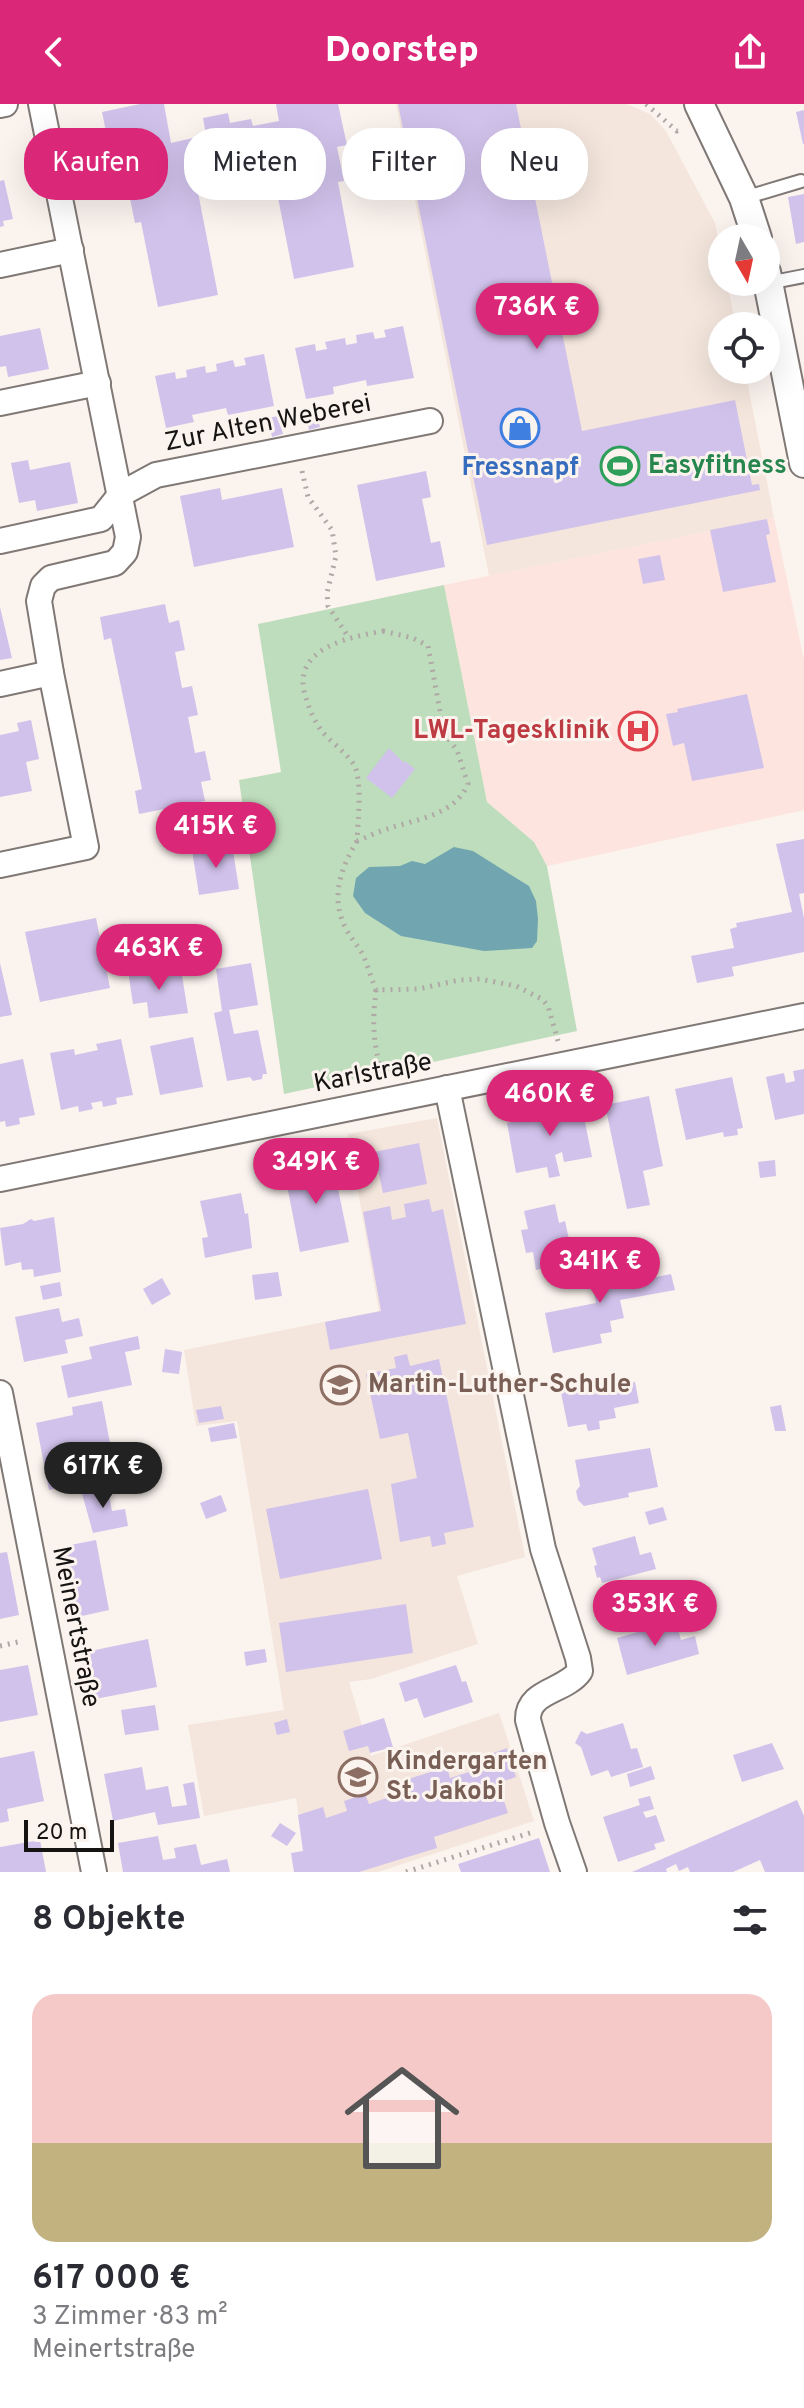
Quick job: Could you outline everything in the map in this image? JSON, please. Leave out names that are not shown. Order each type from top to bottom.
[{"type":"street","points":[[0,865],[86,847],[39,601],[43,586],[51,578],[115,563],[125,552],[128,537],[41,104]]},
{"type":"street","points":[[699,104],[744,198],[752,224]]},
{"type":"street","points":[[0,265],[71,250]]},
{"type":"street","points":[[771,296],[799,414],[804,463]]},
{"type":"street","points":[[0,403],[98,383]]},
{"type":"street","name":"Zur Alten Weberei","points":[[0,541],[101,519],[121,494],[156,475],[430,421]]},
{"type":"street","points":[[0,684],[51,673]]},
{"type":"street","name":"Karlstraße","points":[[0,1179],[804,1016]]},
{"type":"street","points":[[447,1088],[543,1549],[578,1658],[580,1671],[573,1681],[534,1699],[528,1711],[557,1823],[574,1872]]},
{"type":"street","name":"Meinertstraße","points":[[0,1393],[94,1872]]},
{"type":"lane","points":[[744,198],[803,185]]},
{"type":"lane","points":[[780,277],[804,276]]},
{"type":"path","points":[[297,447],[308,497],[332,530],[336,556],[327,593],[328,606],[349,638]]},
{"type":"path","points":[[357,841],[438,813],[463,795],[468,784],[457,750],[444,733],[428,646],[413,638],[383,631],[330,645],[312,657],[302,679],[309,710],[315,721],[355,767],[359,801],[357,841],[343,865],[337,887],[338,907],[348,933],[362,952],[376,990],[373,1042],[390,1099]]},
{"type":"path","points":[[376,990],[419,989],[459,980],[480,979],[516,986],[542,999],[548,1006],[562,1065]]},
{"type":"path","points":[[406,1872],[557,1823]]},
{"type":"shaded area","points":[[396,104],[626,104],[650,114],[666,131],[715,223],[708,224],[708,296],[730,296],[733,312],[708,312],[708,384],[748,384],[774,518],[489,576],[415,200],[465,200],[465,128],[401,128]]},
{"type":"shaded area","name":"LWL-Tagesklinik","points":[[774,518],[804,660],[804,810],[547,866],[534,842],[487,802],[444,585]]},
{"type":"shaded area","name":"Martin-Luther-Schule","points":[[437,1118],[525,1557],[457,1576],[478,1644],[371,1679],[349,1682],[371,1756],[499,1713],[534,1821],[378,1872],[307,1872],[296,1798],[204,1816],[188,1725],[284,1710],[237,1421],[196,1426],[184,1350],[379,1311],[348,1134]]},
{"type":"green space","points":[[444,585],[487,802],[534,842],[547,866],[577,1031],[284,1094],[239,780],[281,772],[258,624]]},
{"type":"water","points":[[454,847],[473,851],[529,886],[536,901],[538,919],[537,941],[532,948],[484,951],[401,936],[365,913],[353,896],[356,878],[369,867],[400,866],[412,861],[425,864]]},
{"type":"building","points":[[140,104],[164,104],[171,143],[184,140],[184,200],[199,200],[218,295],[158,307],[141,222],[135,223],[130,200],[168,200],[168,128],[105,128],[102,112]]},
{"type":"building","points":[[276,104],[338,104],[343,128],[342,146],[337,147],[342,171],[342,181],[338,182],[354,267],[294,279],[278,200],[326,200],[326,128],[205,128],[203,118],[228,113],[230,123],[251,119],[253,126],[279,121]]},
{"type":"building","points":[[398,104],[516,104],[521,128],[481,128],[481,200],[535,200],[582,431],[735,400],[752,485],[759,484],[760,490],[487,545],[417,200],[465,200],[465,128],[403,128]]},
{"type":"building","points":[[804,110],[804,144],[803,144],[796,112]]},
{"type":"building","points":[[4,180],[13,219],[3,221],[4,226],[0,227],[0,181]]},
{"type":"building","points":[[804,194],[804,242],[796,244],[788,197]]},
{"type":"building","points":[[403,326],[414,378],[367,386],[366,380],[333,387],[334,394],[306,399],[295,348],[315,344],[316,351],[327,349],[325,342],[345,338],[346,345],[357,343],[356,335],[373,332],[375,339],[386,337],[384,330]]},
{"type":"building","points":[[40,328],[49,369],[8,377],[6,366],[0,367],[0,336]]},
{"type":"building","points":[[264,354],[274,406],[228,415],[226,408],[192,415],[194,422],[166,428],[155,376],[175,372],[176,379],[187,377],[186,370],[205,366],[206,373],[217,371],[216,364],[233,360],[235,367],[246,365],[244,358]]},
{"type":"building","points":[[315,409],[320,427],[309,430],[305,411]]},
{"type":"building","points":[[278,416],[283,434],[272,437],[268,418]]},
{"type":"building","points":[[28,460],[30,470],[70,462],[78,503],[37,511],[35,500],[19,503],[11,463]]},
{"type":"building","points":[[426,471],[431,497],[422,499],[431,543],[440,541],[445,567],[376,581],[357,485]]},
{"type":"building","points":[[220,488],[222,500],[282,488],[294,547],[194,567],[180,496]]},
{"type":"building","points":[[767,519],[770,534],[766,535],[776,582],[723,592],[710,530]]},
{"type":"building","points":[[660,555],[665,580],[643,584],[638,559]]},
{"type":"building","points":[[165,604],[169,623],[179,620],[185,650],[175,652],[182,688],[192,686],[198,715],[188,717],[195,753],[205,751],[211,780],[201,782],[205,801],[139,814],[135,791],[142,789],[111,638],[104,640],[100,617]]},
{"type":"building","points":[[0,607],[12,658],[0,660]]},
{"type":"building","points":[[747,694],[764,768],[692,781],[684,743],[673,746],[666,714]]},
{"type":"building","points":[[31,720],[39,759],[26,762],[32,791],[0,797],[0,735],[19,731],[17,723]]},
{"type":"building","points":[[389,748],[415,769],[392,798],[366,778]]},
{"type":"building","points":[[804,839],[804,893],[799,894],[804,918],[804,952],[732,967],[734,976],[697,983],[691,956],[734,948],[730,929],[737,927],[736,923],[792,912],[776,844]]},
{"type":"building","points":[[232,844],[239,889],[199,895],[192,850]]},
{"type":"building","points":[[96,918],[110,988],[40,1002],[25,932]]},
{"type":"building","points":[[0,963],[12,1015],[0,1017]]},
{"type":"building","points":[[251,963],[258,1005],[229,1010],[234,1034],[258,1030],[267,1074],[253,1081],[250,1077],[227,1081],[214,1013],[222,1011],[216,969]]},
{"type":"building","points":[[143,968],[144,975],[181,969],[188,1013],[149,1018],[147,1002],[133,1004],[128,971]]},
{"type":"building","points":[[193,1037],[203,1087],[160,1095],[150,1046]]},
{"type":"building","points":[[121,1039],[133,1095],[116,1098],[117,1104],[103,1107],[102,1101],[91,1103],[93,1109],[79,1112],[78,1106],[61,1110],[50,1053],[74,1049],[75,1055],[98,1050],[96,1044]]},
{"type":"building","points":[[23,1059],[35,1115],[19,1118],[20,1124],[6,1127],[5,1121],[0,1122],[0,1064]]},
{"type":"building","points":[[804,1069],[804,1114],[775,1120],[766,1077],[784,1073],[786,1083],[795,1081],[793,1071]]},
{"type":"building","points":[[732,1077],[743,1128],[737,1129],[738,1135],[724,1137],[723,1132],[686,1140],[675,1089]]},
{"type":"building","points":[[649,1096],[663,1166],[643,1171],[650,1205],[627,1209],[605,1105]]},
{"type":"building","points":[[580,1097],[592,1157],[564,1162],[562,1152],[555,1155],[560,1176],[549,1178],[547,1167],[516,1173],[507,1123],[554,1114],[551,1102]]},
{"type":"building","points":[[419,1143],[427,1184],[383,1193],[374,1152]]},
{"type":"building","points":[[332,1160],[349,1242],[300,1252],[284,1170]]},
{"type":"building","points":[[775,1160],[776,1176],[760,1178],[758,1162]]},
{"type":"building","points":[[241,1193],[245,1214],[248,1213],[252,1248],[205,1258],[202,1238],[208,1237],[200,1201]]},
{"type":"building","points":[[429,1199],[432,1212],[443,1209],[466,1324],[330,1350],[325,1322],[381,1311],[363,1212],[390,1206],[392,1220],[406,1217],[404,1204]]},
{"type":"building","points":[[555,1204],[559,1223],[565,1221],[570,1244],[563,1245],[567,1263],[536,1270],[533,1252],[526,1253],[521,1230],[528,1229],[524,1211]]},
{"type":"building","points":[[54,1217],[61,1272],[34,1277],[33,1269],[22,1270],[21,1262],[5,1266],[0,1228],[23,1224],[31,1219]]},
{"type":"building","points":[[621,1253],[626,1283],[671,1274],[675,1290],[620,1300],[624,1318],[610,1321],[612,1332],[600,1334],[602,1343],[553,1353],[545,1313],[596,1303],[588,1259]]},
{"type":"building","points":[[278,1272],[282,1296],[255,1300],[252,1275]]},
{"type":"building","points":[[162,1278],[171,1294],[152,1305],[143,1289]]},
{"type":"building","points":[[60,1282],[62,1296],[43,1300],[40,1286]]},
{"type":"building","points":[[59,1308],[62,1322],[79,1318],[83,1336],[65,1340],[68,1353],[24,1362],[15,1317]]},
{"type":"building","points":[[138,1336],[140,1349],[125,1352],[132,1385],[68,1398],[61,1366],[92,1359],[89,1347]]},
{"type":"building","points":[[165,1349],[182,1352],[179,1374],[162,1372]]},
{"type":"building","points":[[407,1354],[410,1366],[439,1359],[474,1527],[444,1533],[446,1544],[432,1547],[430,1536],[400,1542],[391,1484],[417,1478],[408,1433],[380,1439],[366,1374],[396,1368],[394,1357]]},
{"type":"building","points":[[608,1378],[610,1388],[635,1382],[639,1403],[614,1408],[616,1418],[599,1421],[600,1429],[588,1431],[586,1424],[568,1427],[560,1388]]},
{"type":"building","points":[[102,1401],[110,1443],[91,1447],[93,1458],[102,1457],[106,1479],[49,1490],[36,1423],[73,1415],[72,1407]]},
{"type":"building","points":[[781,1405],[786,1431],[775,1431],[770,1407]]},
{"type":"building","points":[[221,1406],[224,1419],[199,1423],[196,1410]]},
{"type":"building","points":[[234,1423],[237,1438],[211,1442],[208,1428]]},
{"type":"building","points":[[650,1448],[658,1487],[628,1493],[629,1497],[584,1506],[578,1500],[576,1491],[580,1486],[575,1460]]},
{"type":"building","points":[[107,1485],[112,1511],[125,1509],[128,1526],[93,1533],[81,1490]]},
{"type":"building","points":[[368,1489],[382,1559],[280,1579],[266,1509]]},
{"type":"building","points":[[221,1495],[227,1511],[206,1519],[200,1503]]},
{"type":"building","points":[[663,1507],[667,1520],[649,1525],[645,1512]]},
{"type":"building","points":[[635,1536],[640,1555],[651,1552],[656,1569],[602,1583],[600,1577],[597,1578],[592,1548]]},
{"type":"building","points":[[96,1540],[109,1610],[73,1618],[60,1547]]},
{"type":"building","points":[[7,1552],[19,1615],[0,1619],[0,1553]]},
{"type":"building","points":[[406,1604],[413,1653],[286,1672],[279,1623]]},
{"type":"building","points":[[676,1621],[681,1640],[695,1636],[699,1654],[627,1675],[617,1638]]},
{"type":"building","points":[[148,1639],[157,1687],[90,1700],[81,1653]]},
{"type":"building","points":[[265,1649],[267,1662],[246,1666],[244,1652]]},
{"type":"building","points":[[28,1665],[38,1715],[0,1722],[0,1670]]},
{"type":"building","points":[[456,1665],[462,1682],[466,1681],[473,1702],[424,1718],[417,1698],[405,1702],[399,1683]]},
{"type":"building","points":[[155,1705],[159,1730],[125,1735],[121,1710]]},
{"type":"building","points":[[384,1718],[393,1747],[370,1753],[368,1746],[349,1751],[343,1731]]},
{"type":"building","points":[[287,1719],[290,1732],[277,1735],[274,1723]]},
{"type":"building","points":[[623,1723],[631,1749],[637,1748],[643,1767],[611,1777],[608,1770],[591,1776],[581,1747],[575,1743],[581,1731],[587,1734]]},
{"type":"building","points":[[772,1743],[784,1769],[742,1782],[733,1755]]},
{"type":"building","points":[[507,1748],[516,1777],[498,1783],[508,1813],[434,1837],[437,1848],[359,1872],[294,1872],[291,1853],[303,1851],[298,1815],[323,1807],[326,1818],[347,1811],[344,1801],[365,1794],[369,1804],[398,1794],[395,1783],[447,1767],[450,1778],[491,1765],[488,1755]]},
{"type":"building","points":[[34,1751],[44,1801],[7,1809],[9,1821],[0,1823],[0,1758]]},
{"type":"building","points":[[651,1766],[655,1779],[630,1787],[627,1774]]},
{"type":"building","points":[[142,1767],[146,1790],[168,1786],[172,1807],[187,1805],[183,1784],[194,1782],[200,1818],[158,1825],[155,1812],[113,1821],[104,1774]]},
{"type":"building","points":[[650,1796],[654,1809],[643,1812],[646,1818],[656,1815],[665,1841],[654,1844],[656,1849],[618,1862],[603,1817],[640,1805],[638,1799]]},
{"type":"building","points":[[797,1800],[804,1816],[804,1872],[765,1872],[760,1860],[733,1872],[690,1872],[688,1867],[679,1871],[676,1864],[666,1869],[667,1872],[632,1872]]},
{"type":"building","points":[[280,1823],[296,1833],[287,1846],[271,1836]]},
{"type":"building","points":[[158,1836],[163,1860],[176,1858],[174,1848],[196,1844],[201,1865],[227,1859],[230,1872],[123,1872],[118,1843]]},
{"type":"building","points":[[539,1838],[550,1872],[461,1872],[458,1864]]},
{"type":"building","points":[[40,1840],[46,1872],[0,1872],[0,1847]]},
{"type":"place","name":"Fressnapf","points":[[520,428]]},
{"type":"place","name":"Easyfitness","points":[[620,466]]},
{"type":"place","name":"LWL-Tagesklinik","points":[[638,731]]},
{"type":"place","name":"Martin-Luther-Schule","points":[[340,1385]]},
{"type":"place","name":"Kindergarten St. Jakobi","points":[[358,1777]]}]
